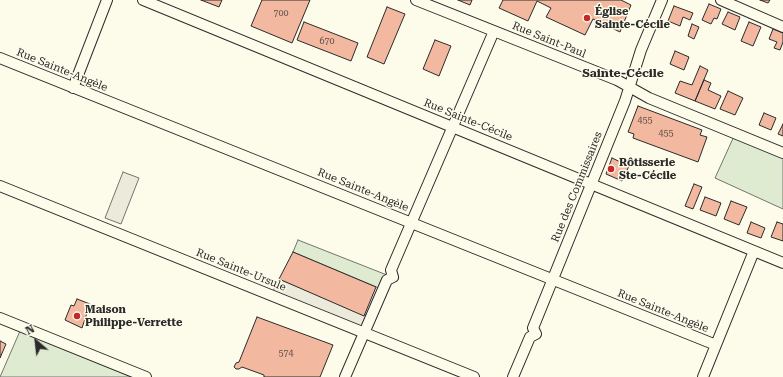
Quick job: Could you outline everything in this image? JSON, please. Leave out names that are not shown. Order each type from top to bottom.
[{"type":"street","points":[[73,88],[108,0]]},
{"type":"street","name":"Rue Sainte-Cécile","points":[[143,0],[592,183],[783,263]]},
{"type":"street","name":"Rue Saint-Paul","points":[[416,0],[617,80],[649,98],[783,153]]},
{"type":"street","name":"Rue des Commissaires","points":[[513,377],[530,337],[536,334],[533,328],[592,183],[629,87],[641,50],[662,0]]},
{"type":"street","points":[[721,0],[783,27]]},
{"type":"street","points":[[345,377],[387,280],[392,276],[391,270],[494,31]]},
{"type":"street","name":"Rue Sainte-Angèle","points":[[0,58],[716,345]]},
{"type":"street","name":"Rue Sainte-Ursule","points":[[0,186],[474,377]]},
{"type":"street","points":[[703,377],[754,251]]},
{"type":"street","points":[[0,318],[146,377]]},
{"type":"green space","points":[[735,134],[783,152],[783,209],[715,178]]},
{"type":"green space","points":[[298,240],[392,277],[386,291],[293,252]]},
{"type":"green space","points":[[20,331],[132,377],[0,377]]},
{"type":"shaded area","points":[[123,172],[139,178],[121,224],[105,218]]},
{"type":"shaded area","points":[[279,279],[373,318],[366,336],[270,297]]},
{"type":"building","points":[[201,0],[222,0],[219,7]]},
{"type":"building","points":[[262,0],[310,0],[292,43],[251,26]]},
{"type":"building","points":[[458,0],[472,0],[470,5]]},
{"type":"building","name":"Église Sainte-Cécile","points":[[503,0],[621,0],[631,5],[620,32],[593,19],[585,35],[546,17],[551,8],[537,1],[528,21],[499,8]]},
{"type":"building","points":[[760,0],[770,0],[768,3]]},
{"type":"building","points":[[709,4],[721,9],[717,19],[714,18],[711,24],[702,20]]},
{"type":"building","points":[[674,6],[693,13],[690,20],[683,17],[680,26],[668,21]]},
{"type":"building","points":[[387,7],[405,14],[384,64],[367,57]]},
{"type":"building","points":[[728,12],[740,17],[735,30],[722,24]]},
{"type":"building","points":[[304,22],[358,43],[351,61],[297,40]]},
{"type":"building","points":[[749,22],[761,27],[753,46],[741,41]]},
{"type":"building","points":[[692,24],[699,27],[694,39],[688,36]]},
{"type":"building","points":[[773,29],[783,33],[783,42],[780,50],[774,48],[777,42],[769,39]]},
{"type":"building","points":[[435,40],[451,46],[439,76],[423,69]]},
{"type":"building","points":[[675,51],[689,57],[684,70],[670,64]]},
{"type":"building","points":[[700,66],[708,70],[695,101],[675,93],[680,81],[692,85]]},
{"type":"building","points":[[704,80],[711,83],[708,90],[721,96],[715,109],[695,101]]},
{"type":"building","points":[[728,91],[743,98],[735,115],[720,109]]},
{"type":"building","points":[[638,106],[702,130],[700,135],[707,137],[698,162],[633,138],[634,134],[628,132]]},
{"type":"building","points":[[764,113],[776,118],[771,130],[759,125]]},
{"type":"building","points":[[783,124],[783,136],[778,134]]},
{"type":"building","points":[[612,158],[629,166],[622,181],[606,174]]},
{"type":"building","points":[[694,184],[702,187],[693,209],[685,206]]},
{"type":"building","points":[[705,197],[721,203],[716,216],[700,210]]},
{"type":"building","points":[[731,201],[747,207],[739,225],[724,219]]},
{"type":"building","points":[[751,222],[765,228],[761,238],[747,233]]},
{"type":"building","points":[[777,222],[783,224],[783,241],[771,237]]},
{"type":"building","points":[[293,252],[376,287],[364,316],[279,279]]},
{"type":"building","name":"Maison Philippe-Verrette","points":[[77,299],[90,304],[82,328],[65,320],[71,305],[74,306]]},
{"type":"building","points":[[257,317],[333,345],[320,377],[264,377],[264,375],[242,367],[236,369],[234,367],[236,363],[239,362]]},
{"type":"building","points":[[0,341],[6,344],[0,358]]},
{"type":"place","name":"Église Sainte-Cécile","points":[[587,18]]},
{"type":"place","name":"Rôtisserie Ste-Cécile","points":[[611,169]]},
{"type":"place","name":"Maison Philippe-Verrette","points":[[77,316]]},
{"type":"district","name":"Sainte-Cécile","points":[[623,73]]}]
